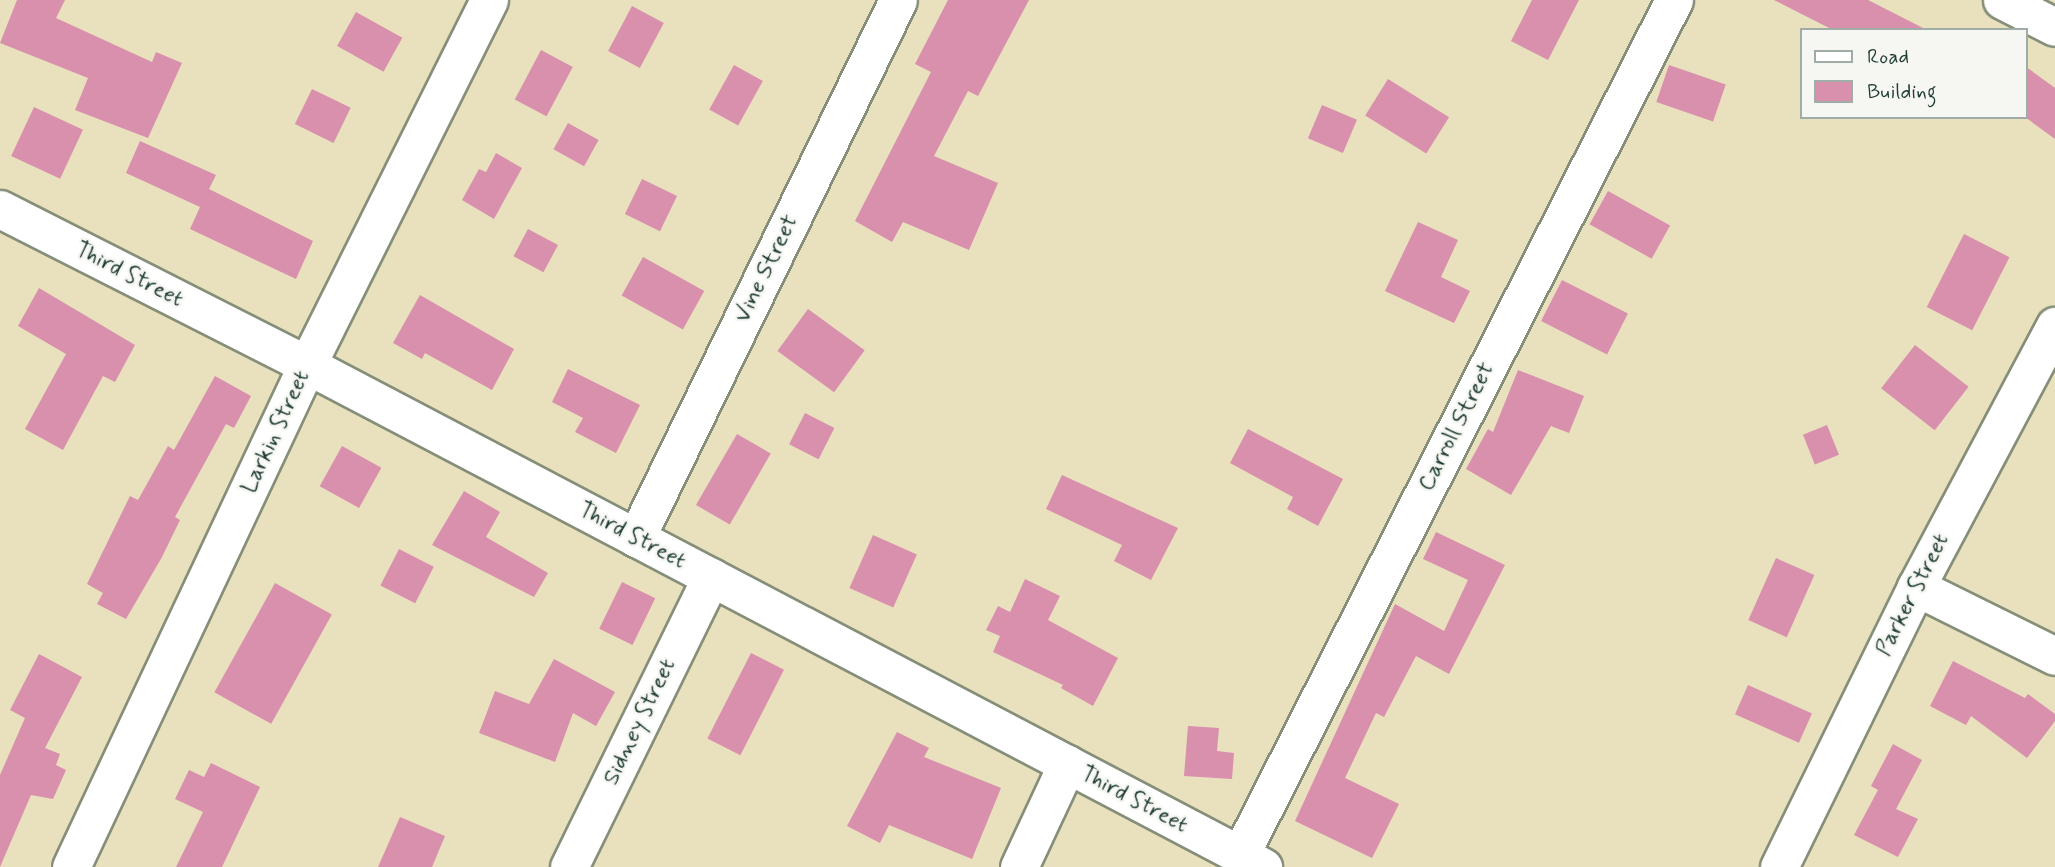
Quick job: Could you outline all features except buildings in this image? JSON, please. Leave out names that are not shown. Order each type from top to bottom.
[{"type":"street","name":"Larkin Street","points":[[71,867],[307,365],[489,0]]},
{"type":"street","name":"Vine Street","points":[[636,538],[898,0]]},
{"type":"street","name":"Carroll Street","points":[[1251,861],[1674,0]]},
{"type":"street","points":[[2003,0],[2055,27]]},
{"type":"street","name":"Third Street","points":[[0,209],[307,365],[1251,861]]},
{"type":"street","name":"Parker Street","points":[[1779,867],[1916,587],[2055,326]]},
{"type":"street","name":"Sidney Street","points":[[569,867],[711,578]]},
{"type":"street","points":[[1916,587],[2055,656]]},
{"type":"street","points":[[1019,867],[1068,765]]}]
